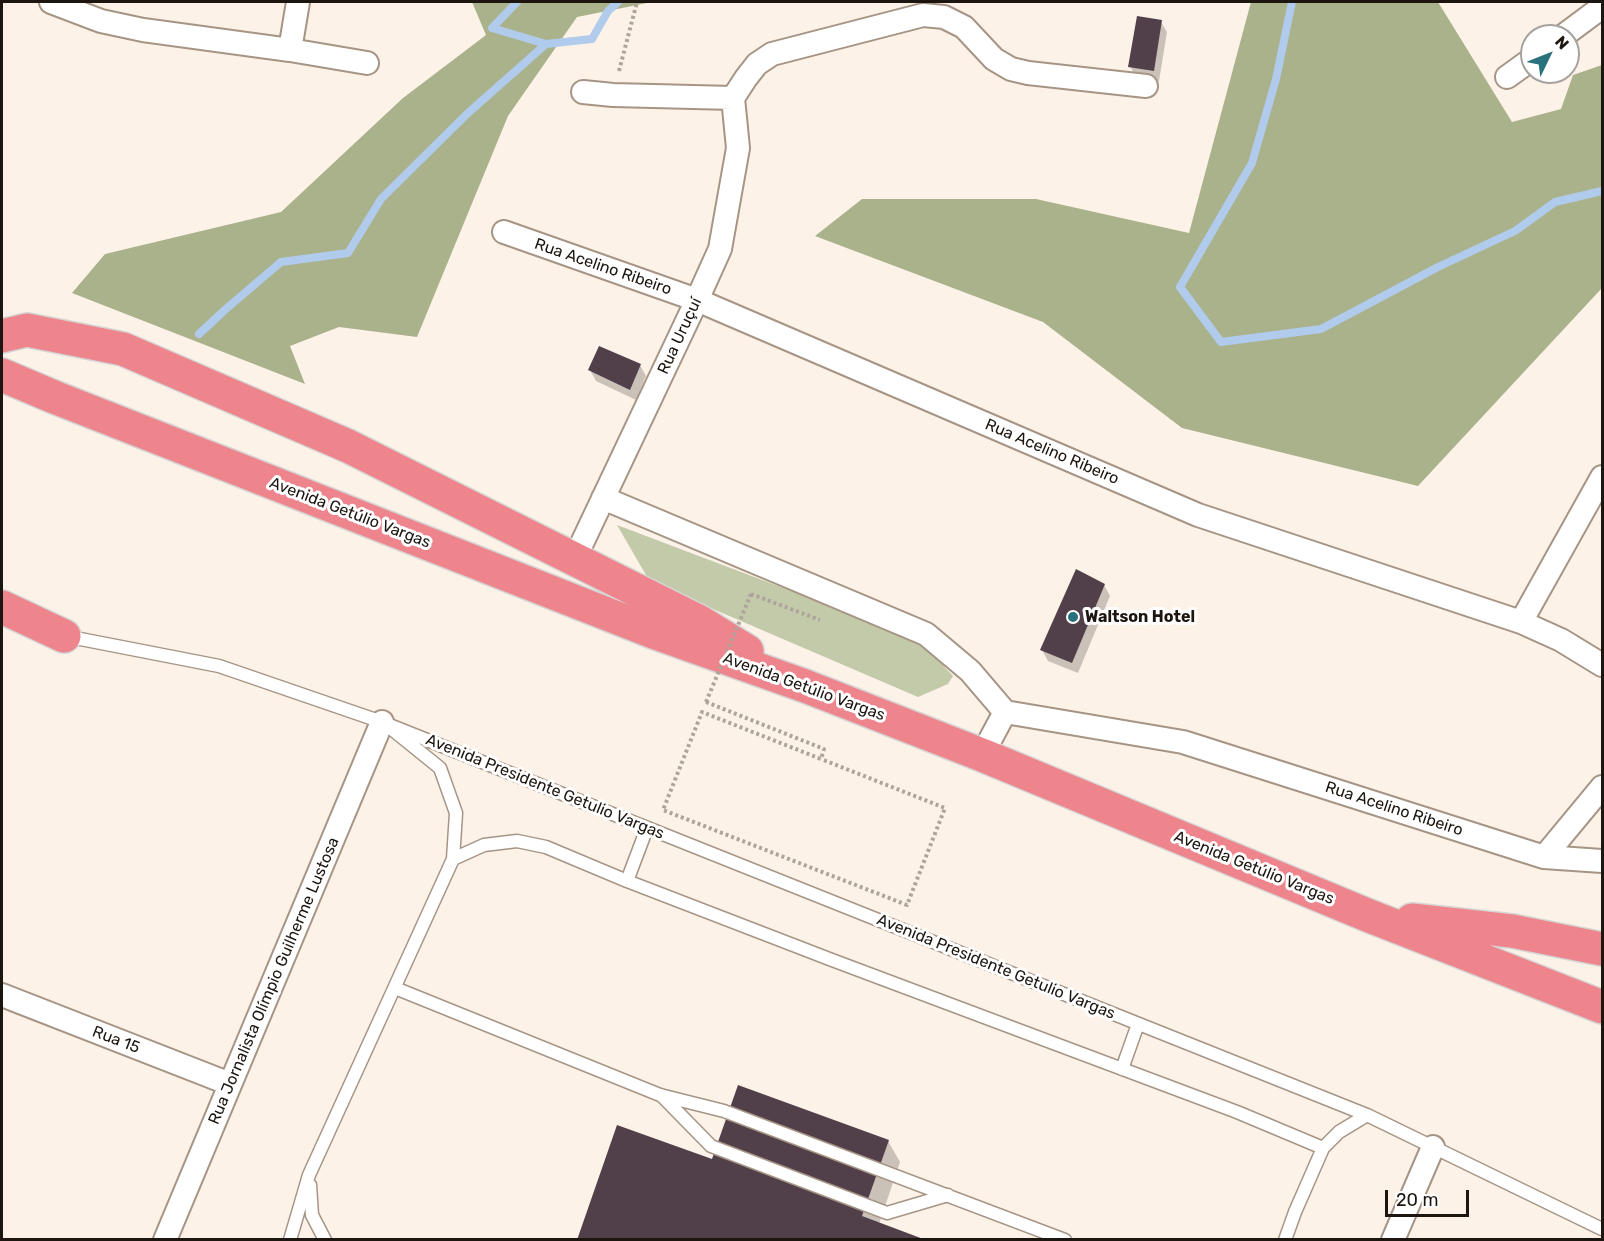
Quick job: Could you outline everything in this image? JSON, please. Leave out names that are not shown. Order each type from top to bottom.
[{"type":"highway","points":[[2,336],[27,330],[123,349],[348,446],[700,622],[805,686]]},
{"type":"highway","name":"Avenida Getúlio Vargas","points":[[2,375],[653,632],[805,686],[982,755],[1367,915],[1602,1007]]},
{"type":"highway","points":[[2,607],[64,636]]},
{"type":"highway","points":[[2,625],[64,636]]},
{"type":"highway","points":[[1367,915],[1512,931],[1602,949]]},
{"type":"street","points":[[51,2],[101,21],[143,30],[367,63]]},
{"type":"street","points":[[291,50],[298,2]]},
{"type":"street","points":[[1579,24],[1602,7]]},
{"type":"street","points":[[584,92],[612,95],[733,98],[757,64],[772,54],[923,15],[944,17],[964,27],[994,59],[1011,69],[1028,73],[1146,86]]},
{"type":"street","points":[[1507,77],[1520,68]]},
{"type":"street","name":"Rua Uruçuí","points":[[574,560],[720,249],[738,148],[733,98]]},
{"type":"street","name":"Rua Acelino Ribeiro","points":[[504,232],[697,300],[1198,515],[1521,622],[1562,640],[1602,665]]},
{"type":"street","points":[[1521,622],[1602,477]]},
{"type":"street","points":[[603,498],[926,634],[970,671],[1005,712],[982,755]]},
{"type":"street","name":"Rua Acelino Ribeiro","points":[[1005,712],[1183,742],[1544,857],[1602,861]]},
{"type":"street","name":"Rua Jornalista Olímpio Guilherme Lustosa","points":[[165,1239],[382,722]]},
{"type":"street","points":[[1544,857],[1602,787]]},
{"type":"street","name":"Rua 15","points":[[2,996],[230,1084]]},
{"type":"street","points":[[1393,1239],[1433,1148]]},
{"type":"lane","name":"Avenida Presidente Getulio Vargas","points":[[64,636],[219,666],[382,722],[1367,1115],[1602,1229]]},
{"type":"lane","points":[[290,1239],[309,1175],[453,859],[456,813],[440,768],[382,722]]},
{"type":"lane","points":[[627,881],[647,828]]},
{"type":"lane","points":[[453,859],[484,845],[517,841],[546,847],[627,881],[1237,1112],[1323,1148]]},
{"type":"lane","points":[[395,988],[660,1095],[724,1111],[1065,1239]]},
{"type":"lane","points":[[1122,1069],[1138,1024]]},
{"type":"lane","points":[[660,1095],[711,1146],[887,1213],[948,1195]]},
{"type":"lane","points":[[1285,1239],[1323,1148],[1339,1132],[1367,1115]]},
{"type":"lane","points":[[309,1175],[312,1215],[325,1239]]},
{"type":"path","points":[[618,75],[637,2]]},
{"type":"path","points":[[821,759],[824,749],[706,702],[751,594],[829,623]]},
{"type":"path","points":[[702,712],[821,759],[945,808],[907,905],[663,810],[702,712]]},
{"type":"green space","points":[[472,2],[652,2],[577,17],[508,116],[417,337],[339,327],[290,346],[305,384],[72,293],[105,254],[281,212],[403,98],[486,35]]},
{"type":"green space","points":[[1251,2],[1438,2],[1512,122],[1561,109],[1570,84],[1580,84],[1580,73],[1602,65],[1602,288],[1418,486],[1182,428],[1043,322],[815,236],[862,199],[1036,199],[1189,233]]},
{"type":"green space","points":[[617,525],[918,639],[953,676],[948,684],[918,697],[650,582]]},
{"type":"building","points":[[1137,16],[1162,20],[1154,71],[1128,67]]},
{"type":"building","points":[[599,346],[641,364],[630,390],[588,370]]},
{"type":"building","name":"Waltson Hotel","points":[[1076,569],[1105,584],[1072,663],[1040,650]]},
{"type":"building","points":[[738,1085],[889,1140],[862,1216],[926,1240],[577,1240],[617,1125],[712,1159]]},
{"type":"waterway","points":[[517,2],[492,28],[546,44]]},
{"type":"waterway","points":[[199,334],[281,262],[348,253],[381,199],[468,113],[546,44],[592,39],[608,11],[618,2]]},
{"type":"waterway","points":[[1292,2],[1276,79],[1252,163],[1180,287],[1221,342],[1321,329],[1438,267],[1515,231],[1555,202],[1602,191]]},
{"type":"place","name":"Waltson Hotel","points":[[1073,617]]}]
